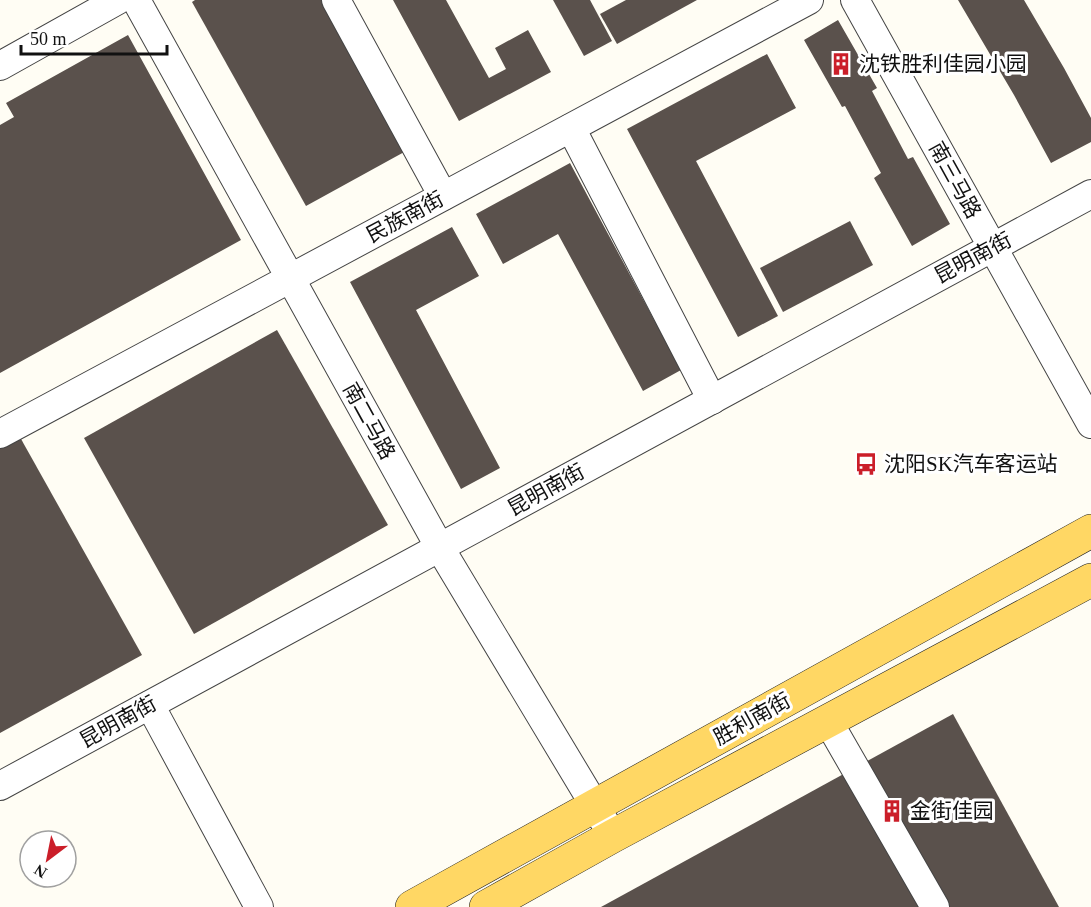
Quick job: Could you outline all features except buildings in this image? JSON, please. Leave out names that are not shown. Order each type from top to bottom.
[{"type":"main road","name":"胜利南街","points":[[412,907],[1091,531]]},
{"type":"main road","name":"胜利南街","points":[[486,907],[613,836],[1091,580]]},
{"type":"street","points":[[0,66],[118,0]]},
{"type":"street","name":"南二马路","points":[[136,0],[440,548],[613,836]]},
{"type":"street","points":[[336,0],[443,196]]},
{"type":"street","name":"民族南街","points":[[0,434],[809,0]]},
{"type":"street","name":"南三马路","points":[[855,0],[1091,424]]},
{"type":"street","points":[[571,128],[712,400]]},
{"type":"street","name":"昆明南街","points":[[0,786],[1091,194]]},
{"type":"street","points":[[150,705],[259,907]]},
{"type":"street","points":[[828,721],[935,907]]},
{"type":"place","name":"沈铁胜利佳园小园","points":[[841,64]]},
{"type":"place","name":"沈阳SK汽车客运站","points":[[866,464]]},
{"type":"place","name":"金街佳园","points":[[892,811]]}]
